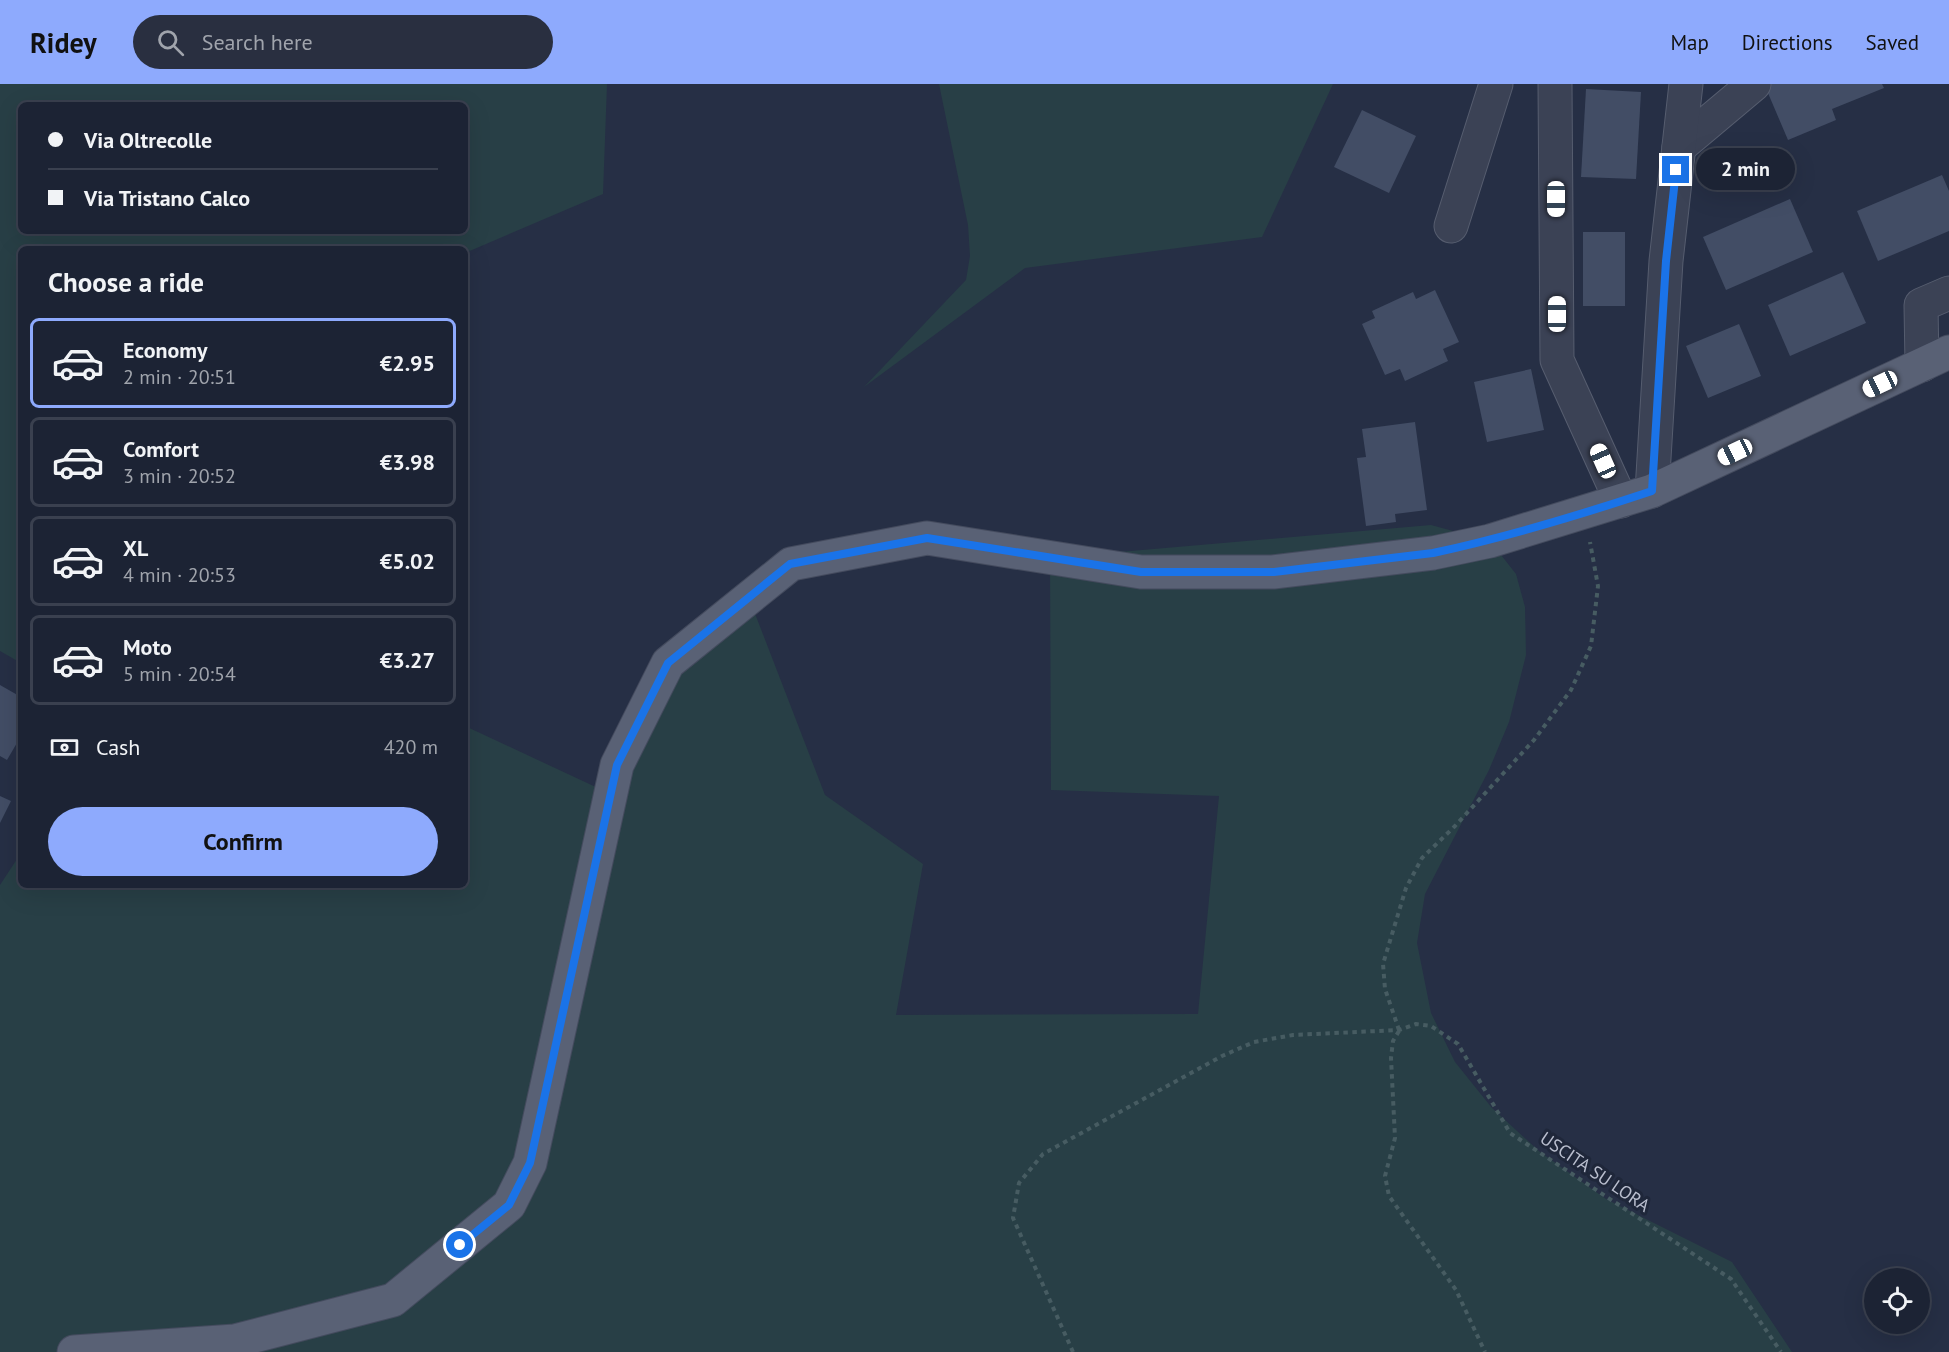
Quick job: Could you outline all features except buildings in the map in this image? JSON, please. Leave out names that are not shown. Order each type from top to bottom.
[{"type":"main road","points":[[74,1352],[229,1347],[393,1300],[509,1205],[530,1163],[617,765],[668,663],[790,564],[927,538],[1141,572],[1274,572],[1433,553],[1490,541],[1636,496],[1935,359]]},
{"type":"street","points":[[1451,226],[1496,84]]},
{"type":"street","points":[[1555,84],[1557,360],[1636,496]]},
{"type":"street","points":[[1636,496],[1686,84]]},
{"type":"street","points":[[1679,147],[1754,84]]},
{"type":"street","points":[[1935,359],[1921,305],[1949,293]]},
{"type":"path","points":[[1485,1352],[1456,1290],[1389,1196],[1385,1176],[1395,1138],[1391,1058],[1393,1041],[1399,1030],[1385,988],[1383,964],[1406,888],[1422,858],[1455,826],[1534,740],[1571,690],[1591,646],[1598,586],[1584,513]]},
{"type":"path","name":"USCITA SU LORA","points":[[1073,1352],[1013,1218],[1019,1183],[1043,1154],[1222,1056],[1254,1042],[1293,1035],[1399,1030],[1416,1024],[1431,1026],[1458,1044],[1510,1132],[1731,1279],[1781,1352]]},
{"type":"shaded area","points":[[0,84],[607,84],[603,194],[468,252],[468,246],[18,246],[18,661],[0,651]]},
{"type":"shaded area","points":[[939,84],[1333,84],[1262,237],[1025,268],[864,387],[966,280],[970,256],[968,225]]},
{"type":"shaded area","points":[[1431,525],[1490,541],[1516,574],[1525,607],[1526,655],[1509,722],[1489,770],[1425,894],[1417,943],[1431,1013],[1455,1062],[1492,1108],[1540,1152],[1606,1199],[1732,1262],[1792,1352],[0,1352],[0,885],[18,858],[18,888],[468,888],[468,727],[600,789],[635,693],[747,593],[825,795],[923,864],[896,1015],[1198,1014],[1219,796],[1051,790],[1050,558]]},
{"type":"route","points":[[460,1245],[509,1205],[530,1163],[617,765],[668,663],[790,564],[927,538],[1141,572],[1274,572],[1433,553],[1490,541],[1652,491],[1666,261],[1676,170]]}]
